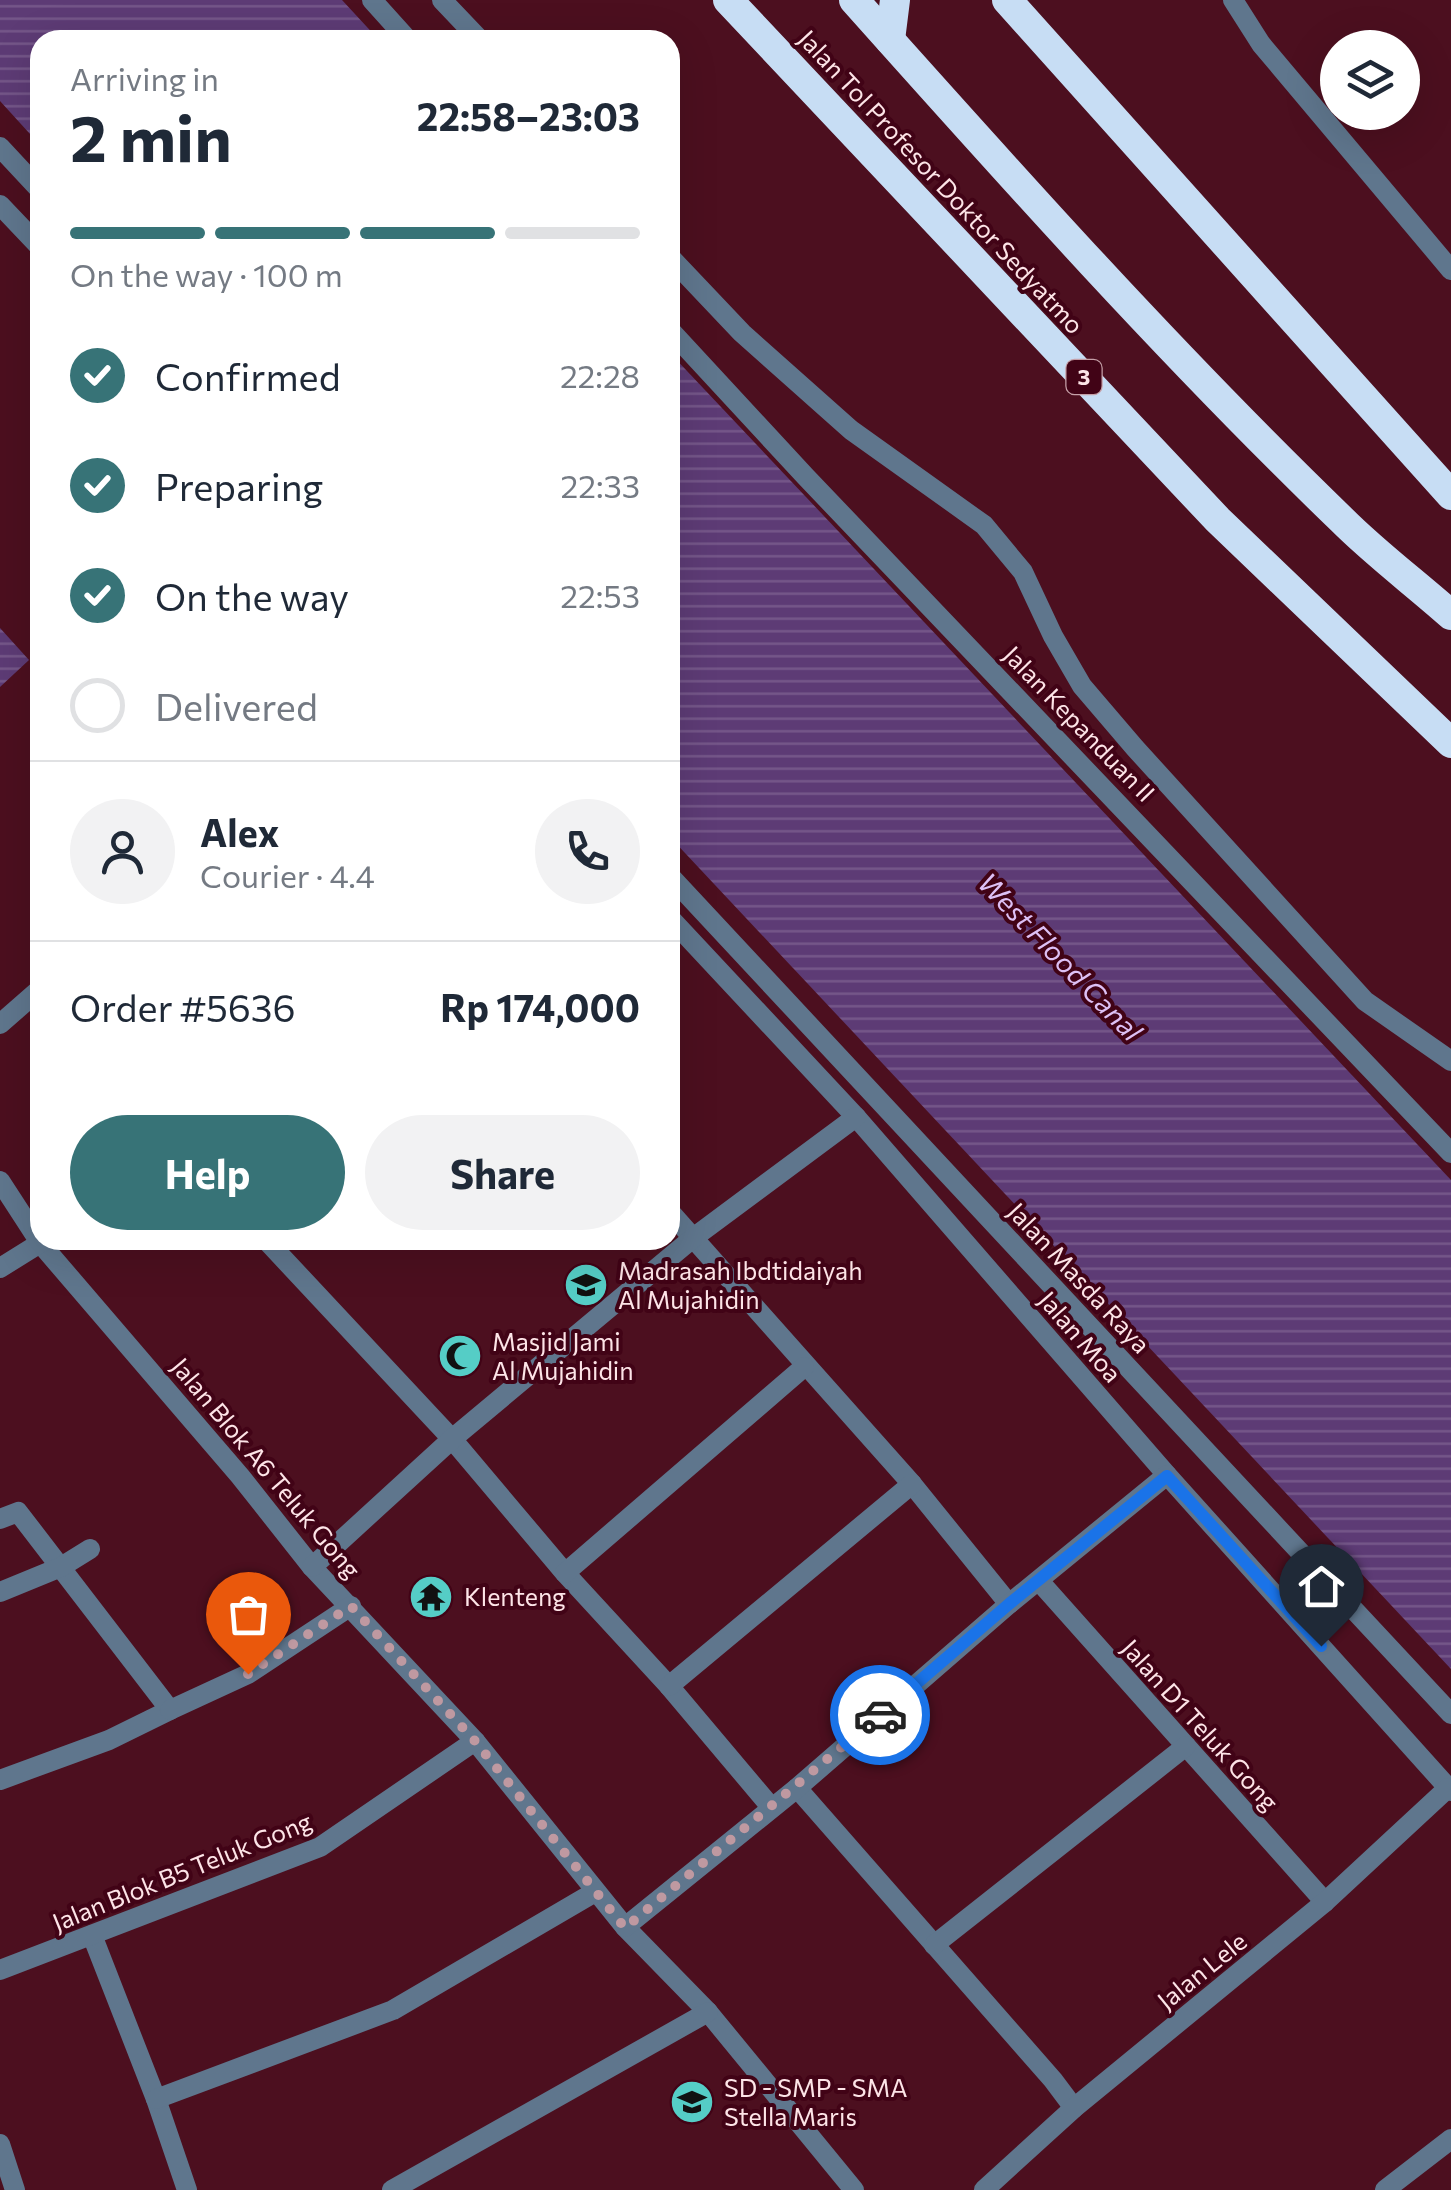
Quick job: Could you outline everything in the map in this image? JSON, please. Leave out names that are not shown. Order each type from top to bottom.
[{"type":"highway","name":"Jalan Tol Profesor Doktor Sedyatmo","points":[[728,0],[1218,520],[1451,743]]},
{"type":"highway","points":[[854,0],[1012,178],[1232,409],[1344,523],[1451,614]]},
{"type":"highway","points":[[890,40],[895,0]]},
{"type":"highway","points":[[1007,0],[1451,495]]},
{"type":"street","points":[[372,0],[399,30]]},
{"type":"street","points":[[442,0],[470,30]]},
{"type":"street","points":[[1233,0],[1262,44],[1451,270]]},
{"type":"street","points":[[0,147],[30,179]]},
{"type":"street","points":[[0,205],[30,237]]},
{"type":"street","name":"Jalan Kepanduan II","points":[[680,268],[742,333],[851,430],[984,525],[1023,572],[1082,686],[1135,748],[1365,1001],[1451,1061]]},
{"type":"street","name":"Jalan Kepanduan II","points":[[680,341],[1451,1153]]},
{"type":"street","name":"Jalan Masda Raya","points":[[680,887],[1451,1714]]},
{"type":"street","name":"Jalan Moa","points":[[680,929],[856,1118],[1167,1476],[1450,1790]]},
{"type":"street","points":[[0,1024],[30,998]]},
{"type":"street","points":[[680,1249],[856,1118]]},
{"type":"street","name":"Jalan Blok A6 Teluk Gong","points":[[0,1181],[30,1224]]},
{"type":"street","points":[[680,1223],[912,1484],[1009,1604]]},
{"type":"street","points":[[0,1268],[30,1250]]},
{"type":"street","name":"Jalan Blok A6 Teluk Gong","points":[[50,1250],[312,1567],[475,1741],[625,1928],[708,2012],[854,2190]]},
{"type":"street","points":[[275,1250],[452,1439],[772,1808]]},
{"type":"street","points":[[312,1567],[452,1439],[679,1250]]},
{"type":"street","points":[[565,1573],[804,1367]]},
{"type":"street","points":[[625,1928],[1167,1476]]},
{"type":"street","points":[[670,1686],[912,1484]]},
{"type":"street","points":[[0,1519],[18,1512],[170,1710]]},
{"type":"street","points":[[0,1592],[61,1567],[90,1549]]},
{"type":"street","name":"Jalan D1 Teluk Gong","points":[[1039,1581],[1325,1902]]},
{"type":"street","points":[[0,1780],[108,1740],[248,1674],[351,1606]]},
{"type":"street","name":"Jalan Blok B5 Teluk Gong","points":[[0,1970],[320,1847],[475,1741]]},
{"type":"street","points":[[934,1945],[1186,1746]]},
{"type":"street","points":[[797,1788],[1074,2108]]},
{"type":"street","name":"Jalan Lele","points":[[984,2190],[1074,2108],[1325,1902],[1450,1790]]},
{"type":"street","points":[[156,2099],[393,2010],[596,1892]]},
{"type":"street","points":[[92,1935],[187,2190]]},
{"type":"street","points":[[392,2190],[708,2012]]},
{"type":"street","points":[[0,2144],[16,2190]]},
{"type":"street","points":[[1385,2190],[1449,2146]]},
{"type":"water","points":[[0,0],[342,0],[370,30],[30,30],[30,134],[0,101]]},
{"type":"water","name":"West Flood Canal","points":[[680,364],[1451,1180],[1451,1669],[680,848]]},
{"type":"water","points":[[0,628],[29,660],[0,687]]},
{"type":"way so far","points":[[248,1674],[351,1606],[475,1741],[625,1928],[880,1715]]},
{"type":"place","name":"Madrasah Ibdtidaiyah Al Mujahidin","points":[[586,1285]]},
{"type":"place","name":"Masjid Jami Al Mujahidin","points":[[460,1356]]},
{"type":"place","name":"Klenteng","points":[[431,1597]]},
{"type":"place","name":"SD - SMP - SMA Stella Maris","points":[[692,2102]]},
{"type":"route","points":[[880,1715],[1167,1476],[1321,1646]]}]
